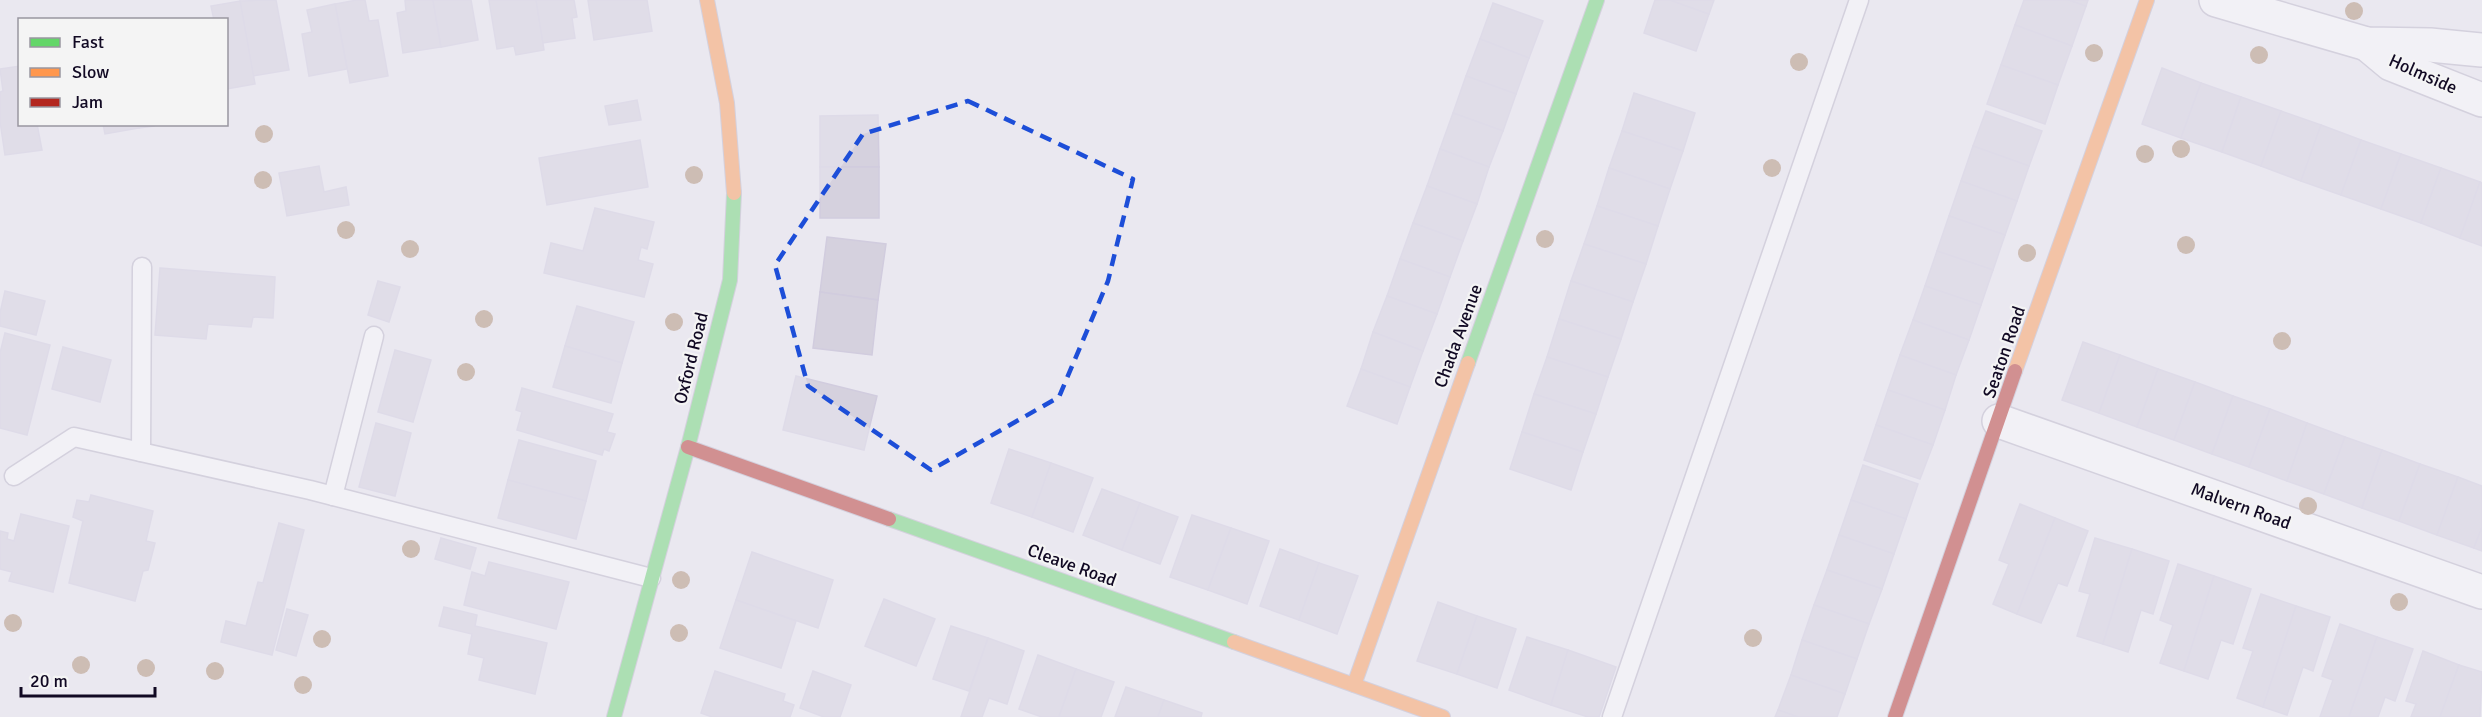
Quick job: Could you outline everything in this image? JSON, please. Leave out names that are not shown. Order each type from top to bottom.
[{"type":"street","name":"Oxford Road","points":[[614,717],[730,280],[734,212],[733,167],[727,103],[707,0]]},
{"type":"street","name":"Chada Avenue","points":[[1354,685],[1597,0]]},
{"type":"street","name":"Seaton Road","points":[[1895,717],[2075,199],[2147,0]]},
{"type":"street","name":"Holmside","points":[[2216,0],[2367,44],[2430,45],[2482,50]]},
{"type":"street","name":"Holmside","points":[[2367,44],[2391,64],[2482,100]]},
{"type":"street","name":"Malvern Road","points":[[1999,421],[2482,592]]},
{"type":"street","name":"Cleave Road","points":[[687,447],[1443,717]]},
{"type":"lane","points":[[1612,717],[1859,0]]},
{"type":"lane","points":[[141,452],[142,267]]},
{"type":"lane","points":[[333,496],[374,336]]},
{"type":"lane","points":[[14,476],[74,437],[333,496],[651,578]]},
{"type":"highlighted area","points":[[968,101],[1133,179],[1108,281],[1059,397],[931,470],[808,386],[775,265],[863,134]]},
{"type":"building","points":[[276,0],[289,70],[253,76],[240,1]]},
{"type":"building","points":[[365,0],[369,21],[378,20],[388,76],[350,83],[335,4]]},
{"type":"building","points":[[405,0],[433,0],[441,47],[403,53],[397,13],[406,11]]},
{"type":"building","points":[[433,0],[471,0],[478,40],[441,47]]},
{"type":"building","points":[[489,0],[536,0],[544,50],[516,55],[514,46],[497,49]]},
{"type":"building","points":[[536,0],[574,0],[577,17],[572,18],[575,38],[543,43]]},
{"type":"building","points":[[588,0],[647,0],[652,31],[594,40]]},
{"type":"building","points":[[1655,0],[1670,0],[1709,14],[1696,51],[1644,33]]},
{"type":"building","points":[[1670,0],[1714,0],[1709,14]]},
{"type":"building","points":[[2024,0],[2069,0],[2086,6],[2072,46],[2015,25]]},
{"type":"building","points":[[2069,0],[2088,0],[2086,6]]},
{"type":"building","points":[[240,1],[255,84],[228,89],[228,18],[214,18],[211,6]]},
{"type":"building","points":[[1493,3],[1543,21],[1529,58],[1480,39]]},
{"type":"building","points":[[335,4],[347,69],[309,76],[302,34],[312,32],[307,10]]},
{"type":"building","points":[[2015,25],[2072,46],[2058,85],[2001,65]]},
{"type":"building","points":[[1480,39],[1529,58],[1516,94],[1466,76]]},
{"type":"building","points":[[2001,65],[2058,85],[2045,124],[1987,104]]},
{"type":"building","points":[[18,66],[18,126],[37,126],[42,150],[5,155],[0,121],[0,92],[3,91],[0,69]]},
{"type":"building","points":[[2162,68],[2201,83],[2181,138],[2142,124]]},
{"type":"building","points":[[1466,76],[1516,94],[1503,131],[1453,113]]},
{"type":"building","points":[[2201,83],[2241,97],[2222,152],[2181,138]]},
{"type":"building","points":[[1634,93],[1695,113],[1683,151],[1622,131]]},
{"type":"building","points":[[2241,97],[2281,111],[2261,166],[2222,152]]},
{"type":"building","points":[[637,100],[641,120],[609,125],[605,106]]},
{"type":"building","points":[[1986,111],[2042,131],[2029,166],[1973,146]]},
{"type":"building","points":[[2281,111],[2321,125],[2301,181],[2261,166]]},
{"type":"building","points":[[1453,113],[1503,131],[1489,167],[1440,149]]},
{"type":"building","points":[[878,115],[879,167],[820,167],[820,116]]},
{"type":"building","points":[[2321,125],[2361,140],[2341,195],[2301,181]]},
{"type":"building","points":[[103,126],[138,126],[139,128],[105,134]]},
{"type":"building","points":[[1622,131],[1683,151],[1670,189],[1609,168]]},
{"type":"building","points":[[640,140],[648,187],[547,205],[539,158]]},
{"type":"building","points":[[2361,140],[2401,154],[2381,209],[2341,195]]},
{"type":"building","points":[[1973,146],[2029,166],[2017,201],[1961,181]]},
{"type":"building","points":[[1440,149],[1489,167],[1477,204],[1427,186]]},
{"type":"building","points":[[2401,154],[2441,168],[2421,223],[2381,209]]},
{"type":"building","points":[[319,166],[324,192],[346,187],[349,205],[287,216],[279,173]]},
{"type":"building","points":[[820,167],[879,167],[879,218],[820,218]]},
{"type":"building","points":[[1609,168],[1670,189],[1658,226],[1597,206]]},
{"type":"building","points":[[2441,168],[2480,182],[2460,238],[2421,223]]},
{"type":"building","points":[[1961,181],[2017,201],[2005,235],[1949,216]]},
{"type":"building","points":[[2480,182],[2482,183],[2482,246],[2460,238]]},
{"type":"building","points":[[1427,186],[1477,204],[1463,241],[1413,223]]},
{"type":"building","points":[[1597,206],[1658,226],[1646,264],[1584,244]]},
{"type":"building","points":[[595,208],[654,222],[647,249],[641,247],[638,260],[653,264],[644,297],[544,273],[551,243],[583,251]]},
{"type":"building","points":[[1949,216],[2005,235],[1993,270],[1937,251]]},
{"type":"building","points":[[1413,223],[1463,241],[1450,277],[1400,259]]},
{"type":"building","points":[[827,237],[886,244],[878,300],[820,292]]},
{"type":"building","points":[[1584,244],[1646,264],[1633,302],[1571,281]]},
{"type":"building","points":[[1937,251],[1993,270],[1981,305],[1925,286]]},
{"type":"building","points":[[1400,259],[1450,277],[1437,314],[1387,296]]},
{"type":"building","points":[[160,268],[275,277],[273,318],[253,317],[251,327],[208,324],[206,339],[155,335]]},
{"type":"building","points":[[378,281],[400,287],[389,322],[368,315]]},
{"type":"building","points":[[1571,281],[1633,302],[1621,339],[1559,319]]},
{"type":"building","points":[[1925,286],[1981,305],[1969,340],[1913,320]]},
{"type":"building","points":[[5,291],[45,301],[36,335],[0,326],[0,313]]},
{"type":"building","points":[[820,292],[878,300],[872,355],[813,348]]},
{"type":"building","points":[[1387,296],[1437,314],[1423,351],[1373,332]]},
{"type":"building","points":[[577,306],[634,322],[622,363],[565,346]]},
{"type":"building","points":[[1559,319],[1621,339],[1608,377],[1547,357]]},
{"type":"building","points":[[1913,320],[1969,340],[1956,375],[1900,355]]},
{"type":"building","points":[[1373,332],[1423,351],[1410,387],[1361,369]]},
{"type":"building","points":[[5,333],[50,345],[27,435],[0,428],[0,353]]},
{"type":"building","points":[[2083,342],[2120,355],[2099,413],[2062,400]]},
{"type":"building","points":[[565,346],[622,363],[611,403],[553,387]]},
{"type":"building","points":[[63,347],[111,360],[100,402],[52,389]]},
{"type":"building","points":[[395,350],[431,360],[413,422],[378,412]]},
{"type":"building","points":[[1900,355],[1956,375],[1945,410],[1888,390]]},
{"type":"building","points":[[2120,355],[2158,369],[2137,427],[2099,413]]},
{"type":"building","points":[[1547,357],[1608,377],[1596,414],[1534,394]]},
{"type":"building","points":[[1361,369],[1410,387],[1397,424],[1347,406]]},
{"type":"building","points":[[2158,369],[2195,382],[2174,440],[2137,427]]},
{"type":"building","points":[[796,376],[877,396],[864,450],[783,430]]},
{"type":"building","points":[[2195,382],[2233,396],[2212,454],[2174,440]]},
{"type":"building","points":[[522,388],[613,414],[607,432],[615,434],[609,451],[604,449],[602,455],[517,430],[522,412],[516,410]]},
{"type":"building","points":[[1888,390],[1945,410],[1933,445],[1876,425]]},
{"type":"building","points":[[1534,394],[1596,414],[1583,452],[1522,432]]},
{"type":"building","points":[[2233,396],[2270,409],[2249,467],[2212,454]]},
{"type":"building","points":[[2270,409],[2307,423],[2287,481],[2249,467]]},
{"type":"building","points":[[376,423],[411,433],[395,496],[359,487]]},
{"type":"building","points":[[2307,423],[2345,437],[2324,494],[2287,481]]},
{"type":"building","points":[[1876,425],[1933,445],[1920,479],[1864,460]]},
{"type":"building","points":[[1522,432],[1583,452],[1571,490],[1510,469]]},
{"type":"building","points":[[2345,437],[2382,450],[2362,508],[2324,494]]},
{"type":"building","points":[[519,440],[596,461],[586,501],[508,480]]},
{"type":"building","points":[[1009,449],[1051,463],[1032,517],[991,503]]},
{"type":"building","points":[[2382,450],[2420,464],[2399,521],[2362,508]]},
{"type":"building","points":[[1051,463],[1093,478],[1073,532],[1032,517]]},
{"type":"building","points":[[2420,464],[2458,477],[2437,535],[2399,521]]},
{"type":"building","points":[[1863,465],[1918,484],[1906,519],[1851,500]]},
{"type":"building","points":[[2458,477],[2482,486],[2482,527],[2474,548],[2437,535]]},
{"type":"building","points":[[508,480],[586,501],[576,539],[498,518]]},
{"type":"building","points":[[1102,489],[1140,503],[1122,550],[1083,535]]},
{"type":"building","points":[[91,495],[153,511],[146,541],[155,543],[148,570],[143,571],[135,601],[69,583],[83,521],[73,517],[77,500],[89,502]]},
{"type":"building","points":[[1851,500],[1906,519],[1894,554],[1839,535]]},
{"type":"building","points":[[1140,503],[1178,517],[1160,564],[1122,550]]},
{"type":"building","points":[[2020,504],[2055,518],[2017,614],[1993,604],[2009,564],[1999,560]]},
{"type":"building","points":[[21,514],[69,526],[53,592],[9,581],[12,572],[0,569],[0,531],[8,533],[7,539],[14,541]]},
{"type":"building","points":[[1192,515],[1231,528],[1208,590],[1170,577]]},
{"type":"building","points":[[2055,518],[2088,531],[2067,586],[2058,583],[2041,623],[2017,614]]},
{"type":"building","points":[[279,523],[304,530],[272,655],[221,642],[226,621],[246,626],[258,582],[263,583]]},
{"type":"building","points":[[2482,527],[2482,551],[2474,548]]},
{"type":"building","points":[[1231,528],[1269,541],[1247,604],[1208,590]]},
{"type":"building","points":[[1839,535],[1894,554],[1882,589],[1827,570]]},
{"type":"building","points":[[441,538],[476,548],[470,569],[435,559]]},
{"type":"building","points":[[2095,538],[2132,549],[2103,644],[2077,636],[2090,594],[2079,591]]},
{"type":"building","points":[[1280,549],[1319,563],[1299,620],[1260,606]]},
{"type":"building","points":[[2132,549],[2169,561],[2153,614],[2141,610],[2128,652],[2103,644]]},
{"type":"building","points":[[752,552],[833,580],[818,628],[736,600]]},
{"type":"building","points":[[489,562],[569,582],[556,629],[464,605],[472,572],[485,576]]},
{"type":"building","points":[[1319,563],[1358,576],[1337,634],[1299,620]]},
{"type":"building","points":[[2178,564],[2214,576],[2184,671],[2160,663],[2173,625],[2160,620]]},
{"type":"building","points":[[1827,570],[1882,589],[1869,624],[1814,605]]},
{"type":"building","points":[[2214,576],[2251,589],[2233,644],[2221,640],[2208,679],[2184,671]]},
{"type":"building","points":[[2261,594],[2296,606],[2263,707],[2237,698],[2253,651],[2243,648]]},
{"type":"building","points":[[884,599],[935,619],[916,666],[865,646]]},
{"type":"building","points":[[736,600],[796,621],[781,668],[720,648]]},
{"type":"building","points":[[1438,602],[1477,616],[1457,674],[1417,661]]},
{"type":"building","points":[[1814,605],[1869,624],[1857,659],[1802,640]]},
{"type":"building","points":[[2296,606],[2330,617],[2313,671],[2303,667],[2287,715],[2263,707]]},
{"type":"building","points":[[444,607],[477,615],[475,626],[547,643],[535,694],[479,680],[484,658],[468,654],[472,634],[439,626]]},
{"type":"building","points":[[287,609],[308,615],[296,656],[276,650]]},
{"type":"building","points":[[1477,616],[1516,629],[1497,688],[1457,674]]},
{"type":"building","points":[[2340,624],[2377,637],[2349,717],[2320,717],[2333,680],[2322,676]]},
{"type":"building","points":[[951,626],[988,638],[969,691],[933,679]]},
{"type":"building","points":[[1527,637],[1568,650],[1551,705],[1509,690]]},
{"type":"building","points":[[2377,637],[2413,649],[2395,701],[2385,697],[2378,717],[2349,717]]},
{"type":"building","points":[[988,638],[1024,651],[1007,704],[989,698],[982,717],[961,717]]},
{"type":"building","points":[[1802,640],[1857,659],[1845,694],[1791,675]]},
{"type":"building","points":[[1568,650],[1616,667],[1599,717],[1588,717],[1551,705]]},
{"type":"building","points":[[2423,651],[2459,665],[2440,717],[2411,717],[2416,704],[2406,701]]},
{"type":"building","points":[[1038,655],[1076,669],[1059,717],[1042,717],[1019,709]]},
{"type":"building","points":[[2459,665],[2482,672],[2480,717],[2440,717]]},
{"type":"building","points":[[1076,669],[1114,682],[1101,717],[1059,717]]},
{"type":"building","points":[[715,671],[785,694],[783,701],[794,705],[790,717],[712,717],[701,713]]},
{"type":"building","points":[[813,671],[851,685],[840,717],[824,717],[800,708]]},
{"type":"building","points":[[1791,675],[1845,694],[1837,717],[1798,717],[1778,710]]},
{"type":"building","points":[[1126,687],[1164,700],[1158,717],[1115,717]]},
{"type":"building","points":[[1164,700],[1202,713],[1201,717],[1158,717]]},
{"type":"building","points":[[1778,710],[1798,717],[1775,717]]},
{"type":"traffic: fast","points":[[1468,363],[1597,0]]},
{"type":"traffic: fast","points":[[614,717],[688,447],[730,280],[734,193]]},
{"type":"traffic: fast","points":[[889,519],[1234,642]]},
{"type":"traffic: slow","points":[[707,0],[727,103],[734,193]]},
{"type":"traffic: slow","points":[[2015,371],[2147,0]]},
{"type":"traffic: slow","points":[[1354,685],[1468,363]]},
{"type":"traffic: slow","points":[[1234,642],[1443,717]]},
{"type":"traffic: jam","points":[[1895,717],[2015,371]]},
{"type":"traffic: jam","points":[[688,447],[889,519]]}]
